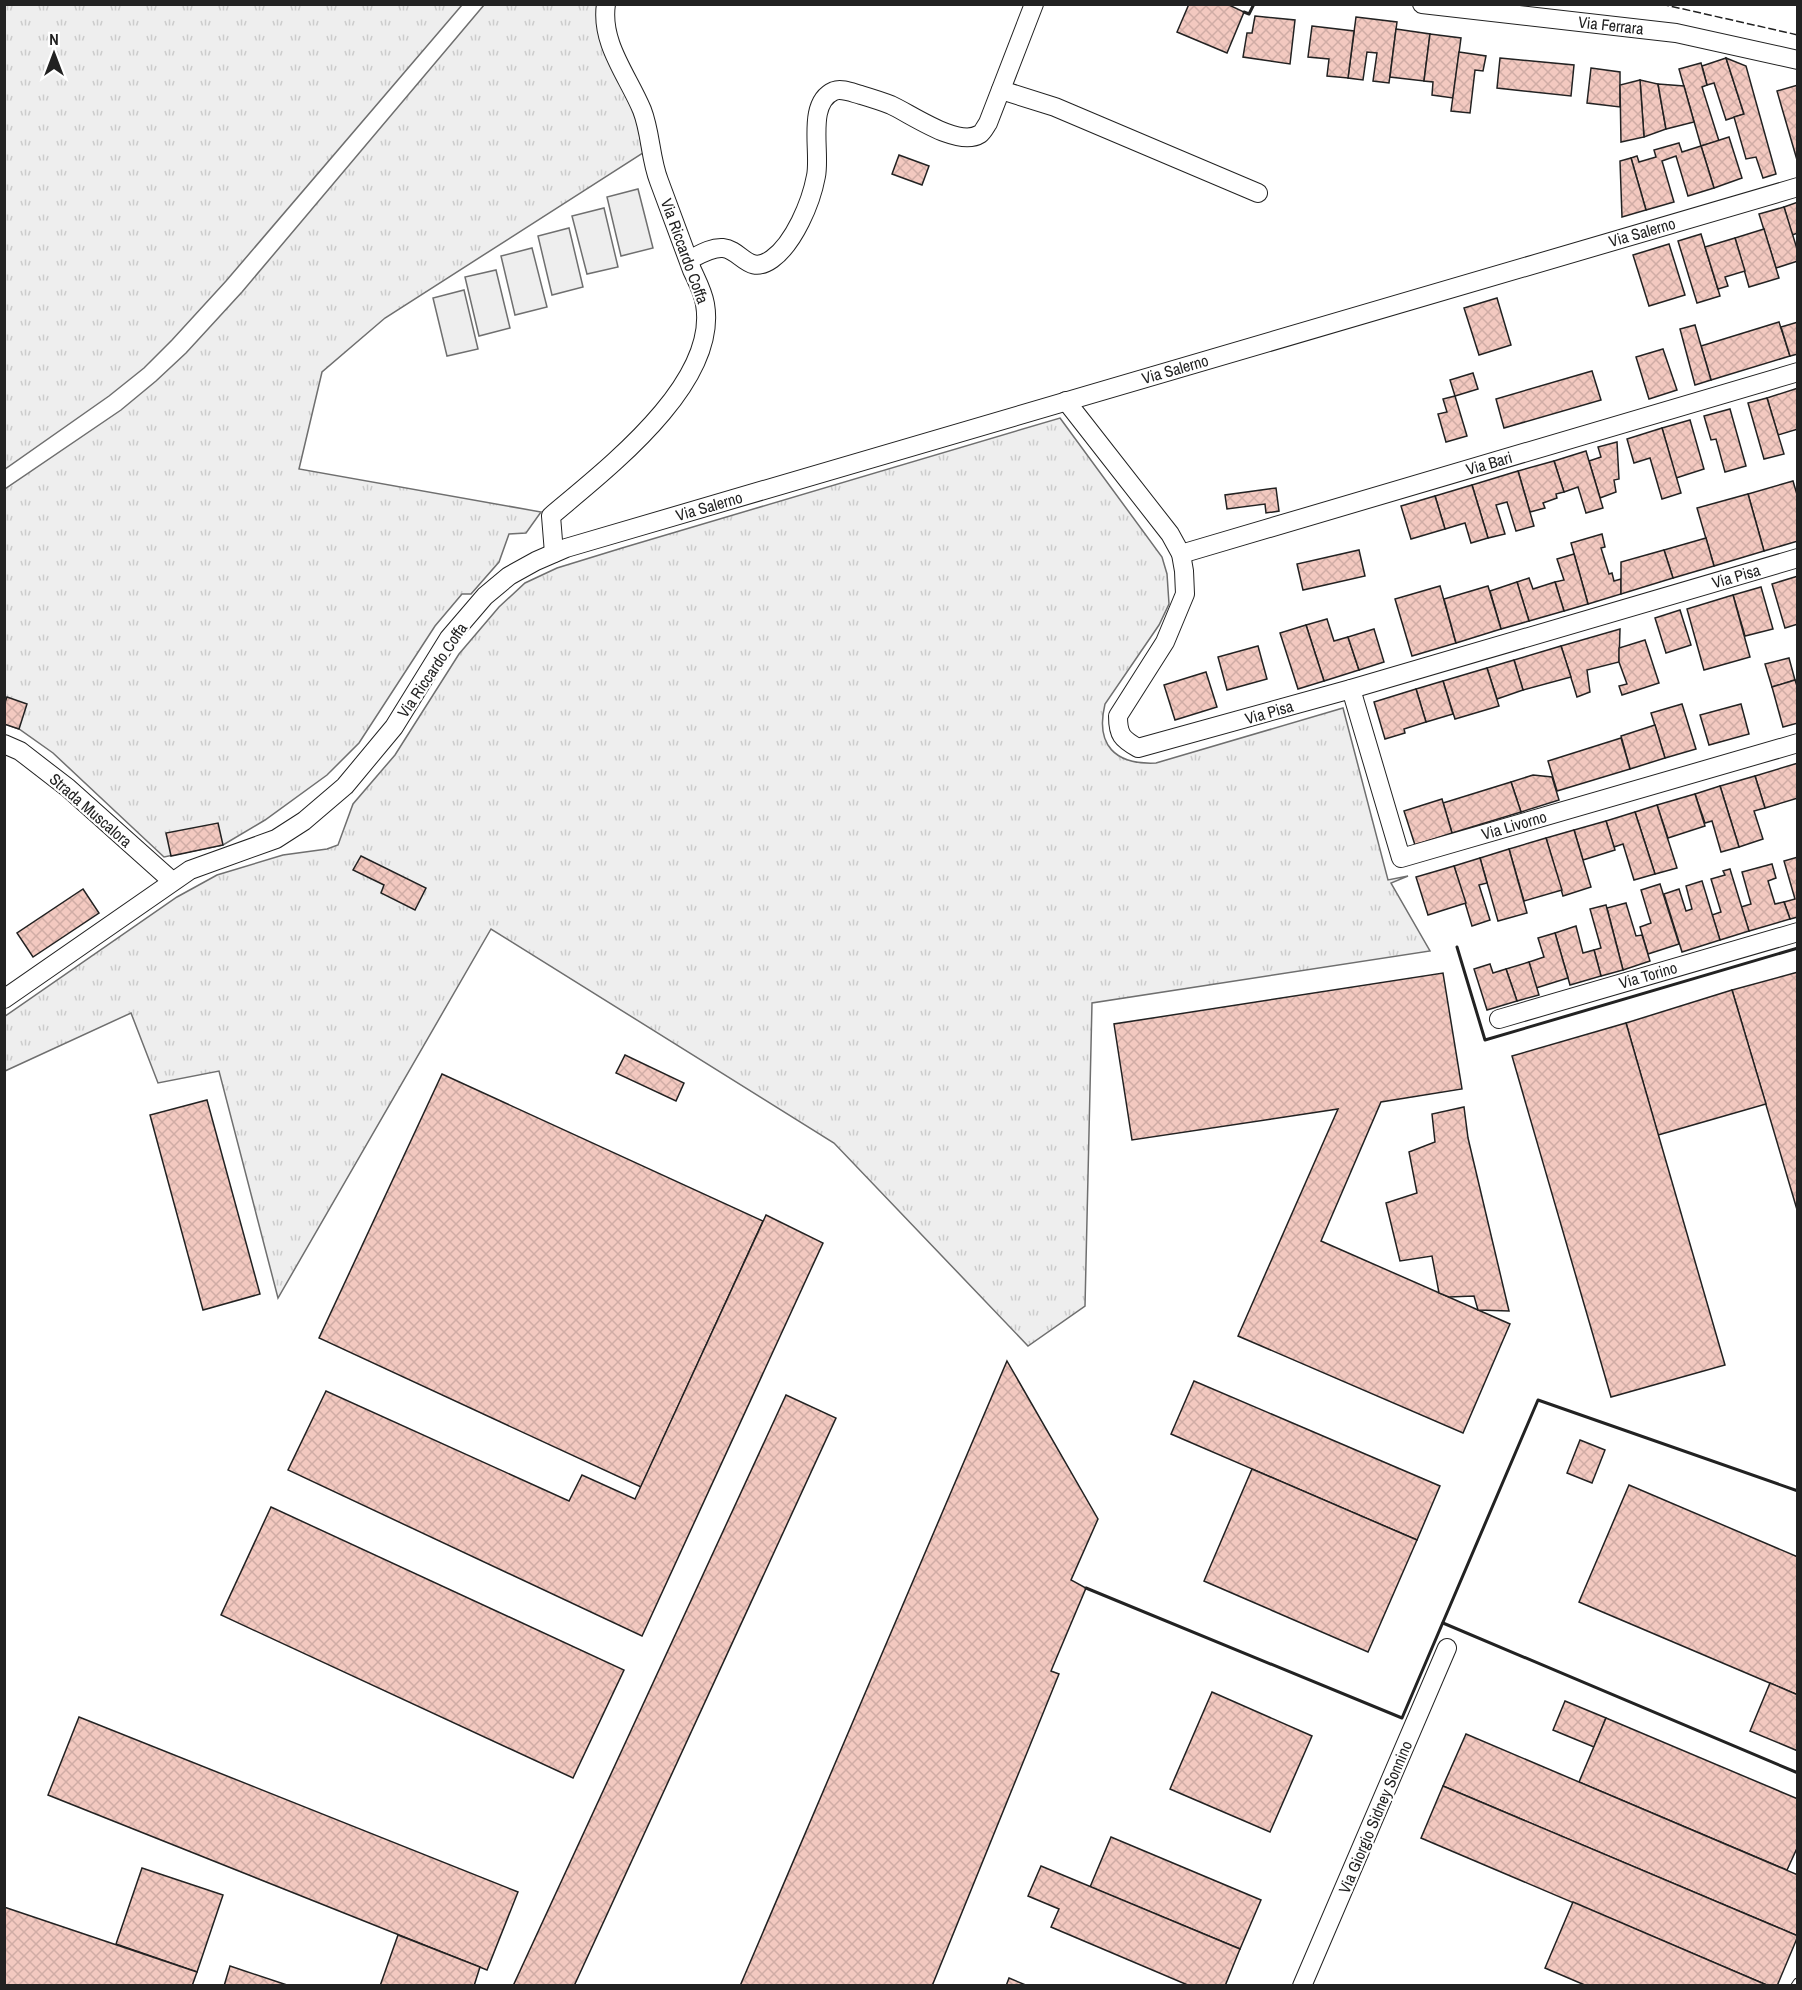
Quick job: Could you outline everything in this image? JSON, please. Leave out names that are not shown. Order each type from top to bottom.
[{"type":"street","name":"Via Riccardo Coffa","points":[[4,999],[172,881],[190,870],[276,839],[312,814],[345,786],[394,727],[449,638],[485,596],[509,576],[554,553],[551,516],[632,445],[683,386],[695,364],[705,334],[705,303],[655,170],[642,110],[620,69],[607,33],[604,20],[606,4]]},
{"type":"street","points":[[689,260],[712,249],[723,248],[736,252],[744,262],[753,264],[769,261],[780,252],[793,236],[811,199],[817,174],[818,113],[823,100],[835,90],[848,91],[890,105],[932,127],[958,137],[980,134],[988,123],[1034,4]]},
{"type":"street","name":"Via Ferrara","points":[[1422,4],[1676,33],[1797,60]]},
{"type":"street","points":[[1001,90],[1055,106],[1258,193]]},
{"type":"street","name":"Via Salerno","points":[[554,553],[1797,187]]},
{"type":"street","name":"Via Bari","points":[[1181,554],[1797,372]]},
{"type":"street","name":"Via Pisa","points":[[1066,401],[1170,534],[1181,554],[1185,594],[1165,642],[1118,716],[1118,728],[1124,740],[1138,748],[1351,689],[1797,558]]},
{"type":"street","name":"Via Livorno","points":[[1351,689],[1401,858],[1797,743]]},
{"type":"street","name":"Strada Muscalora","points":[[4,744],[20,751],[68,788],[172,881]]},
{"type":"street","name":"Via Torino","points":[[1499,1019],[1797,932]]},
{"type":"street","name":"Via Giorgio Sidney Sonnino","points":[[1302,1986],[1447,1648]]},
{"type":"green space","points":[[5,4],[462,5],[226,281],[172,340],[144,368],[109,396],[5,469]]},
{"type":"green space","points":[[484,5],[599,5],[636,112],[643,153],[385,318],[322,372],[299,469],[541,512],[526,533],[509,534],[499,562],[471,594],[462,594],[435,626],[359,743],[327,775],[265,820],[223,845],[164,857],[53,753],[19,729],[5,724],[5,489],[121,410],[186,353],[242,292]]},
{"type":"green space","points":[[638,189],[653,248],[621,256],[607,197]]},
{"type":"green space","points":[[604,208],[618,267],[587,274],[572,216]]},
{"type":"green space","points":[[569,228],[583,287],[552,295],[538,236]]},
{"type":"green space","points":[[532,248],[547,307],[515,315],[501,256]]},
{"type":"green space","points":[[496,270],[510,328],[479,336],[465,277]]},
{"type":"green space","points":[[464,290],[478,349],[447,356],[433,298]]},
{"type":"green space","points":[[1060,418],[1162,557],[1167,574],[1169,604],[1159,625],[1105,704],[1103,731],[1111,750],[1129,760],[1156,763],[1343,708],[1388,880],[1408,876],[1391,883],[1430,951],[1092,1003],[1085,1306],[1028,1346],[834,1143],[491,929],[278,1298],[219,1071],[158,1083],[131,1013],[5,1071],[4,1017],[177,897],[217,875],[283,855],[327,849],[338,845],[353,804],[395,755],[459,654],[499,607],[525,583],[557,568]]},
{"type":"building","points":[[1189,4],[1227,4],[1244,12],[1227,53],[1177,32]]},
{"type":"building","points":[[1255,16],[1295,20],[1290,64],[1243,57],[1247,33],[1252,33]]},
{"type":"building","points":[[1356,17],[1397,22],[1389,83],[1373,81],[1377,53],[1367,52],[1363,80],[1348,78]]},
{"type":"building","points":[[1312,26],[1354,31],[1348,78],[1327,76],[1329,59],[1308,57]]},
{"type":"building","points":[[1396,29],[1430,34],[1424,81],[1390,77]]},
{"type":"building","points":[[1430,34],[1461,38],[1453,98],[1432,95],[1433,82],[1424,81]]},
{"type":"building","points":[[1459,52],[1486,56],[1483,71],[1475,70],[1470,113],[1451,111]]},
{"type":"building","points":[[1500,58],[1574,65],[1571,96],[1497,88]]},
{"type":"building","points":[[1726,58],[1744,114],[1726,120],[1714,83],[1707,85],[1702,66]]},
{"type":"building","points":[[1726,58],[1746,66],[1776,174],[1763,178],[1756,157],[1746,159],[1734,117],[1744,114]]},
{"type":"building","points":[[1701,63],[1707,85],[1702,87],[1719,141],[1701,146],[1679,69]]},
{"type":"building","points":[[1591,68],[1620,72],[1620,107],[1587,103]]},
{"type":"building","points":[[1640,80],[1658,84],[1666,129],[1644,137]]},
{"type":"building","points":[[1640,80],[1644,137],[1621,142],[1620,85]]},
{"type":"building","points":[[1658,84],[1684,86],[1694,122],[1666,129]]},
{"type":"building","points":[[1798,85],[1798,160],[1797,160],[1777,91]]},
{"type":"building","points":[[1729,137],[1742,178],[1714,188],[1701,146]]},
{"type":"building","points":[[1679,143],[1682,152],[1701,146],[1714,188],[1688,196],[1676,156],[1662,161],[1674,202],[1646,210],[1631,158],[1637,156],[1639,162],[1656,157],[1654,150]]},
{"type":"building","points":[[899,155],[929,166],[922,185],[892,174]]},
{"type":"building","points":[[1631,158],[1646,210],[1622,217],[1620,161]]},
{"type":"building","points":[[1798,202],[1798,233],[1792,235],[1784,207]]},
{"type":"building","points":[[1784,207],[1798,252],[1798,261],[1776,268],[1759,214]]},
{"type":"building","points":[[1764,229],[1779,278],[1749,287],[1735,238]]},
{"type":"building","points":[[1701,234],[1720,296],[1697,303],[1678,241]]},
{"type":"building","points":[[1735,238],[1745,271],[1725,277],[1728,286],[1718,289],[1705,247]]},
{"type":"building","points":[[1669,244],[1685,295],[1649,306],[1633,255]]},
{"type":"building","points":[[1497,298],[1511,345],[1479,355],[1464,308]]},
{"type":"building","points":[[1779,322],[1790,356],[1711,380],[1701,346]]},
{"type":"building","points":[[1798,322],[1798,354],[1790,356],[1781,327]]},
{"type":"building","points":[[1695,325],[1711,380],[1695,385],[1680,329]]},
{"type":"building","points":[[1663,349],[1677,390],[1649,399],[1636,357]]},
{"type":"building","points":[[1592,371],[1601,400],[1504,428],[1496,399]]},
{"type":"building","points":[[1473,373],[1478,389],[1455,396],[1450,380]]},
{"type":"building","points":[[1798,388],[1798,429],[1778,435],[1767,398]]},
{"type":"building","points":[[1455,396],[1467,436],[1446,442],[1438,414],[1447,412],[1443,399]]},
{"type":"building","points":[[1767,398],[1784,454],[1764,459],[1748,403]]},
{"type":"building","points":[[1730,409],[1746,466],[1725,472],[1716,439],[1711,440],[1704,416]]},
{"type":"building","points":[[1690,420],[1704,469],[1676,478],[1662,428]]},
{"type":"building","points":[[1662,428],[1681,493],[1662,499],[1650,458],[1634,463],[1627,439]]},
{"type":"building","points":[[1617,442],[1619,479],[1614,480],[1616,492],[1600,498],[1589,461],[1601,457],[1598,447]]},
{"type":"building","points":[[1586,451],[1603,508],[1586,513],[1578,487],[1564,492],[1554,461]]},
{"type":"building","points":[[1554,461],[1564,492],[1556,494],[1557,498],[1543,503],[1545,508],[1530,512],[1518,471]]},
{"type":"building","points":[[1518,471],[1534,526],[1516,531],[1507,502],[1496,505],[1505,534],[1488,538],[1472,485]]},
{"type":"building","points":[[1793,481],[1798,498],[1798,541],[1764,551],[1748,494]]},
{"type":"building","points":[[1472,485],[1488,538],[1471,543],[1465,523],[1445,529],[1435,496]]},
{"type":"building","points":[[1276,488],[1279,511],[1266,513],[1265,504],[1227,509],[1225,495]]},
{"type":"building","points":[[1748,494],[1764,551],[1714,566],[1697,508]]},
{"type":"building","points":[[1435,496],[1445,529],[1411,539],[1401,506]]},
{"type":"building","points":[[1602,534],[1605,547],[1601,548],[1609,574],[1612,573],[1614,581],[1621,579],[1621,594],[1588,604],[1571,543]]},
{"type":"building","points":[[1706,538],[1714,566],[1673,578],[1664,550]]},
{"type":"building","points":[[1359,550],[1365,576],[1303,590],[1297,564]]},
{"type":"building","points":[[1664,550],[1673,578],[1621,594],[1621,562]]},
{"type":"building","points":[[1574,554],[1588,604],[1564,611],[1555,582],[1564,580],[1557,559]]},
{"type":"building","points":[[1798,576],[1798,624],[1785,628],[1772,584]]},
{"type":"building","points":[[1529,578],[1533,589],[1555,582],[1564,611],[1529,621],[1517,582]]},
{"type":"building","points":[[1517,582],[1529,621],[1501,629],[1490,591]]},
{"type":"building","points":[[1440,586],[1456,643],[1412,656],[1395,599]]},
{"type":"building","points":[[1488,586],[1501,629],[1456,643],[1444,599]]},
{"type":"building","points":[[1761,587],[1773,629],[1745,636],[1733,595]]},
{"type":"building","points":[[1733,595],[1750,657],[1704,670],[1687,609]]},
{"type":"building","points":[[1680,610],[1691,645],[1666,653],[1655,618]]},
{"type":"building","points":[[1327,619],[1334,641],[1348,637],[1359,670],[1324,681],[1306,625]]},
{"type":"building","points":[[1306,625],[1324,681],[1298,689],[1280,633]]},
{"type":"building","points":[[1374,629],[1384,662],[1359,670],[1348,637]]},
{"type":"building","points":[[1620,629],[1619,662],[1587,670],[1590,692],[1577,697],[1561,646]]},
{"type":"building","points":[[1645,640],[1659,683],[1622,695],[1619,686],[1627,684],[1619,662],[1619,648]]},
{"type":"building","points":[[1258,646],[1267,679],[1227,690],[1218,657]]},
{"type":"building","points":[[1561,646],[1571,677],[1523,690],[1514,660]]},
{"type":"building","points":[[1789,658],[1795,680],[1772,687],[1765,664]]},
{"type":"building","points":[[1514,660],[1523,690],[1497,699],[1487,668]]},
{"type":"building","points":[[1487,668],[1499,706],[1455,719],[1443,681]]},
{"type":"building","points":[[1206,672],[1217,707],[1175,720],[1164,685]]},
{"type":"building","points":[[1795,680],[1798,689],[1798,723],[1783,727],[1772,687]]},
{"type":"building","points":[[1443,681],[1453,714],[1426,722],[1416,689]]},
{"type":"building","points":[[1416,689],[1426,722],[1404,729],[1405,733],[1385,739],[1374,702]]},
{"type":"building","points":[[7,697],[27,704],[19,729],[4,724],[4,705]]},
{"type":"building","points":[[1682,704],[1696,749],[1665,758],[1651,713]]},
{"type":"building","points":[[1741,704],[1749,734],[1709,745],[1700,715]]},
{"type":"building","points":[[1655,725],[1665,758],[1630,769],[1621,736]]},
{"type":"building","points":[[1621,738],[1630,769],[1557,791],[1548,761]]},
{"type":"building","points":[[1798,763],[1798,798],[1765,808],[1755,776]]},
{"type":"building","points":[[1533,775],[1552,777],[1559,800],[1521,812],[1511,782]]},
{"type":"building","points":[[1755,776],[1765,808],[1754,811],[1763,839],[1739,847],[1720,786]]},
{"type":"building","points":[[1511,782],[1521,812],[1452,833],[1443,803]]},
{"type":"building","points":[[1720,786],[1739,847],[1721,852],[1712,821],[1705,823],[1695,794]]},
{"type":"building","points":[[1695,794],[1705,826],[1668,838],[1657,805]]},
{"type":"building","points":[[1442,799],[1452,833],[1415,845],[1404,811]]},
{"type":"building","points":[[1657,805],[1677,868],[1655,874],[1635,812]]},
{"type":"building","points":[[1635,812],[1655,874],[1634,880],[1623,844],[1614,847],[1606,821]]},
{"type":"building","points":[[1606,821],[1615,850],[1583,860],[1574,830]]},
{"type":"building","points":[[218,823],[223,845],[171,856],[166,833]]},
{"type":"building","points":[[1574,830],[1591,887],[1563,896],[1546,838]]},
{"type":"building","points":[[1546,838],[1562,890],[1524,901],[1509,849]]},
{"type":"building","points":[[1509,849],[1527,913],[1498,921],[1480,858]]},
{"type":"building","points":[[361,856],[426,888],[415,910],[381,893],[384,885],[353,870]]},
{"type":"building","points":[[1798,857],[1798,917],[1790,919],[1784,902],[1795,899],[1784,861]]},
{"type":"building","points":[[1480,858],[1487,883],[1479,885],[1490,920],[1472,926],[1454,866]]},
{"type":"building","points":[[1772,864],[1776,878],[1768,881],[1775,904],[1784,902],[1790,919],[1749,931],[1741,907],[1751,904],[1742,872]]},
{"type":"building","points":[[1454,866],[1466,903],[1428,915],[1416,877]]},
{"type":"building","points":[[1730,869],[1749,931],[1720,940],[1712,915],[1721,912],[1711,879],[1725,875],[1723,871]]},
{"type":"building","points":[[1702,881],[1720,940],[1682,952],[1664,894],[1679,889],[1686,911],[1692,909],[1686,886]]},
{"type":"building","points":[[1660,884],[1679,944],[1648,954],[1640,927],[1651,923],[1641,890]]},
{"type":"building","points":[[83,889],[99,913],[33,957],[17,933]]},
{"type":"building","points":[[1626,903],[1636,936],[1642,935],[1650,961],[1623,970],[1607,908]]},
{"type":"building","points":[[1606,905],[1623,970],[1601,976],[1594,950],[1601,948],[1590,909]]},
{"type":"building","points":[[1576,926],[1583,953],[1594,950],[1601,976],[1570,985],[1555,933]]},
{"type":"building","points":[[1555,933],[1568,978],[1536,988],[1529,962],[1544,957],[1538,938]]},
{"type":"building","points":[[1529,962],[1539,995],[1517,1001],[1506,969]]},
{"type":"building","points":[[1490,964],[1493,973],[1506,969],[1517,1001],[1487,1010],[1474,969]]},
{"type":"building","points":[[1798,972],[1798,1213],[1732,990]]},
{"type":"building","points":[[1443,973],[1462,1089],[1381,1102],[1321,1241],[1510,1324],[1463,1433],[1238,1336],[1338,1109],[1132,1140],[1114,1024]]},
{"type":"building","points":[[1732,990],[1766,1104],[1658,1135],[1626,1023]]},
{"type":"building","points":[[1626,1023],[1725,1365],[1611,1397],[1512,1056]]},
{"type":"building","points":[[625,1055],[684,1083],[676,1101],[616,1073]]},
{"type":"building","points":[[442,1074],[763,1221],[641,1487],[319,1338]]},
{"type":"building","points":[[207,1100],[260,1294],[203,1310],[150,1115]]},
{"type":"building","points":[[1464,1107],[1468,1138],[1509,1311],[1478,1310],[1474,1296],[1449,1297],[1439,1293],[1432,1256],[1400,1261],[1386,1203],[1417,1193],[1409,1152],[1435,1142],[1432,1114]]},
{"type":"building","points":[[766,1215],[823,1243],[642,1636],[288,1470],[326,1391],[569,1501],[582,1475],[635,1499]]},
{"type":"building","points":[[1007,1361],[1098,1519],[1071,1580],[1086,1588],[1051,1671],[1059,1674],[932,1986],[740,1986]]},
{"type":"building","points":[[1194,1381],[1440,1486],[1417,1540],[1171,1434]]},
{"type":"building","points":[[786,1395],[836,1418],[574,1986],[513,1986]]},
{"type":"building","points":[[1580,1440],[1605,1450],[1592,1483],[1567,1473]]},
{"type":"building","points":[[1252,1469],[1417,1540],[1368,1652],[1204,1581]]},
{"type":"building","points":[[1629,1485],[1798,1557],[1798,1695],[1579,1602]]},
{"type":"building","points":[[271,1507],[624,1670],[573,1778],[221,1615]]},
{"type":"building","points":[[1770,1683],[1798,1695],[1798,1751],[1750,1731]]},
{"type":"building","points":[[1212,1692],[1312,1736],[1270,1832],[1170,1789]]},
{"type":"building","points":[[1565,1701],[1606,1718],[1594,1747],[1553,1730]]},
{"type":"building","points":[[79,1717],[518,1892],[487,1970],[48,1795]]},
{"type":"building","points":[[1606,1718],[1798,1799],[1798,1846],[1787,1870],[1579,1782]]},
{"type":"building","points":[[1466,1734],[1798,1875],[1798,1936],[1443,1786]]},
{"type":"building","points":[[1443,1786],[1798,1936],[1777,1986],[1769,1986],[1421,1838]]},
{"type":"building","points":[[1111,1837],[1261,1900],[1240,1949],[1090,1887]]},
{"type":"building","points":[[1041,1866],[1240,1949],[1225,1986],[1190,1986],[1051,1927],[1059,1909],[1028,1896]]},
{"type":"building","points":[[142,1868],[223,1895],[197,1972],[116,1944]]},
{"type":"building","points":[[1573,1902],[1769,1986],[1587,1986],[1545,1968]]},
{"type":"building","points":[[4,1907],[197,1972],[192,1986],[4,1986]]},
{"type":"building","points":[[398,1935],[480,1967],[474,1986],[380,1986]]},
{"type":"building","points":[[230,1966],[290,1986],[224,1986]]},
{"type":"building","points":[[1009,1978],[1028,1986],[1006,1986]]},
{"type":"fence","points":[[1661,4],[1798,35]]},
{"type":"wall","points":[[1244,12],[1249,14],[1254,4]]},
{"type":"wall","points":[[1457,947],[1485,1040],[1798,948]]},
{"type":"wall","points":[[1086,1588],[1402,1718],[1538,1400],[1798,1491]]},
{"type":"wall","points":[[1443,1623],[1798,1773]]}]
